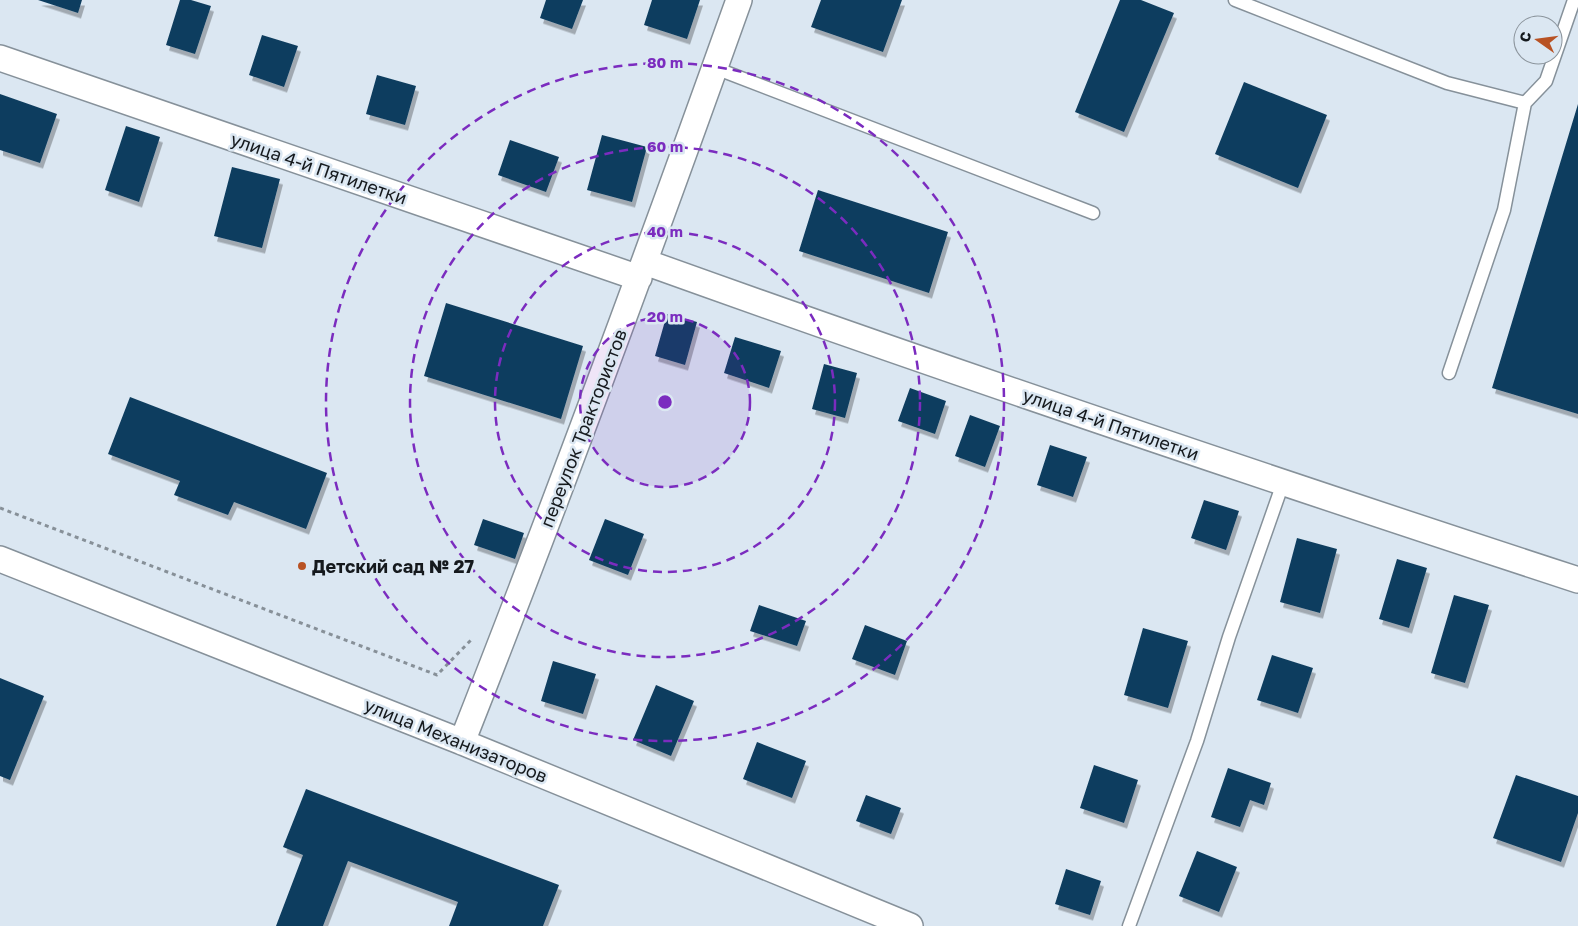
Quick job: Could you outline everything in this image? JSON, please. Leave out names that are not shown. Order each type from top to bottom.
[{"type":"street","name":"переулок Трактористов","points":[[462,742],[524,586],[642,270],[739,0]]},
{"type":"street","name":"улица 4-й Пятилетки","points":[[0,58],[642,270],[846,334],[1283,483],[1578,580]]},
{"type":"street","name":"улица Механизаторов","points":[[0,560],[462,742],[910,926]]},
{"type":"lane","points":[[1235,0],[1447,83],[1525,103]]},
{"type":"lane","points":[[1449,373],[1504,210],[1525,103],[1546,80],[1574,0]]},
{"type":"lane","points":[[715,68],[1094,213]]},
{"type":"lane","points":[[1129,926],[1197,741],[1229,637],[1283,483]]},
{"type":"path","points":[[0,508],[437,675],[477,634]]},
{"type":"building","points":[[38,0],[82,0],[78,13]]},
{"type":"building","points":[[180,0],[191,0],[211,6],[195,54],[166,45]]},
{"type":"building","points":[[546,0],[583,0],[572,29],[540,18]]},
{"type":"building","points":[[652,0],[700,0],[687,39],[644,25]]},
{"type":"building","points":[[821,0],[902,0],[883,52],[811,27]]},
{"type":"building","points":[[1120,0],[1141,0],[1174,13],[1124,132],[1075,112]]},
{"type":"building","points":[[262,35],[298,46],[284,87],[249,75]]},
{"type":"building","points":[[377,75],[416,86],[405,125],[366,114]]},
{"type":"building","points":[[1244,82],[1327,115],[1298,188],[1215,154]]},
{"type":"building","points":[[0,94],[57,114],[40,163],[0,150]]},
{"type":"building","points":[[1578,104],[1578,414],[1492,388]]},
{"type":"building","points":[[126,126],[160,137],[139,202],[105,190]]},
{"type":"building","points":[[602,135],[647,147],[632,202],[587,190]]},
{"type":"building","points":[[510,140],[559,157],[546,192],[498,175]]},
{"type":"building","points":[[232,167],[280,179],[262,248],[214,236]]},
{"type":"building","points":[[818,190],[948,232],[929,293],[799,251]]},
{"type":"building","points":[[446,303],[583,346],[561,419],[424,376]]},
{"type":"building","points":[[667,314],[697,322],[685,365],[655,356]]},
{"type":"building","points":[[735,337],[781,351],[769,388],[724,373]]},
{"type":"building","points":[[824,364],[857,373],[845,418],[812,409]]},
{"type":"building","points":[[910,388],[946,401],[935,434],[898,421]]},
{"type":"building","points":[[130,397],[327,473],[306,529],[234,502],[228,515],[174,495],[180,481],[108,454]]},
{"type":"building","points":[[970,415],[1000,426],[985,467],[955,456]]},
{"type":"building","points":[[1050,445],[1087,457],[1073,497],[1037,485]]},
{"type":"building","points":[[1204,500],[1239,511],[1226,550],[1191,538]]},
{"type":"building","points":[[483,519],[524,533],[515,559],[474,545]]},
{"type":"building","points":[[605,519],[644,534],[628,575],[589,560]]},
{"type":"building","points":[[1297,538],[1337,549],[1320,613],[1280,602]]},
{"type":"building","points":[[1397,559],[1427,568],[1409,628],[1379,619]]},
{"type":"building","points":[[1454,595],[1489,605],[1465,683],[1431,673]]},
{"type":"building","points":[[759,605],[806,621],[797,646],[750,631]]},
{"type":"building","points":[[865,625],[907,641],[895,675],[852,659]]},
{"type":"building","points":[[1143,628],[1188,641],[1168,708],[1124,695]]},
{"type":"building","points":[[1272,655],[1313,668],[1298,713],[1257,700]]},
{"type":"building","points":[[553,661],[596,674],[583,714],[541,701]]},
{"type":"building","points":[[0,678],[44,696],[10,780],[0,776]]},
{"type":"building","points":[[656,685],[694,701],[671,756],[633,740]]},
{"type":"building","points":[[757,742],[806,761],[792,798],[743,779]]},
{"type":"building","points":[[1094,765],[1138,780],[1124,823],[1080,808]]},
{"type":"building","points":[[1228,768],[1271,783],[1264,805],[1250,800],[1240,827],[1211,817]]},
{"type":"building","points":[[1516,775],[1578,796],[1578,813],[1561,862],[1493,838]]},
{"type":"building","points":[[306,789],[559,885],[543,926],[449,926],[458,902],[348,861],[323,926],[276,926],[303,855],[283,847]]},
{"type":"building","points":[[866,795],[901,808],[891,834],[856,821]]},
{"type":"building","points":[[1197,851],[1237,867],[1219,912],[1179,896]]},
{"type":"building","points":[[1066,869],[1101,881],[1090,915],[1055,904]]},
{"type":"place","name":"Детский сад № 27","points":[[302,566]]}]
